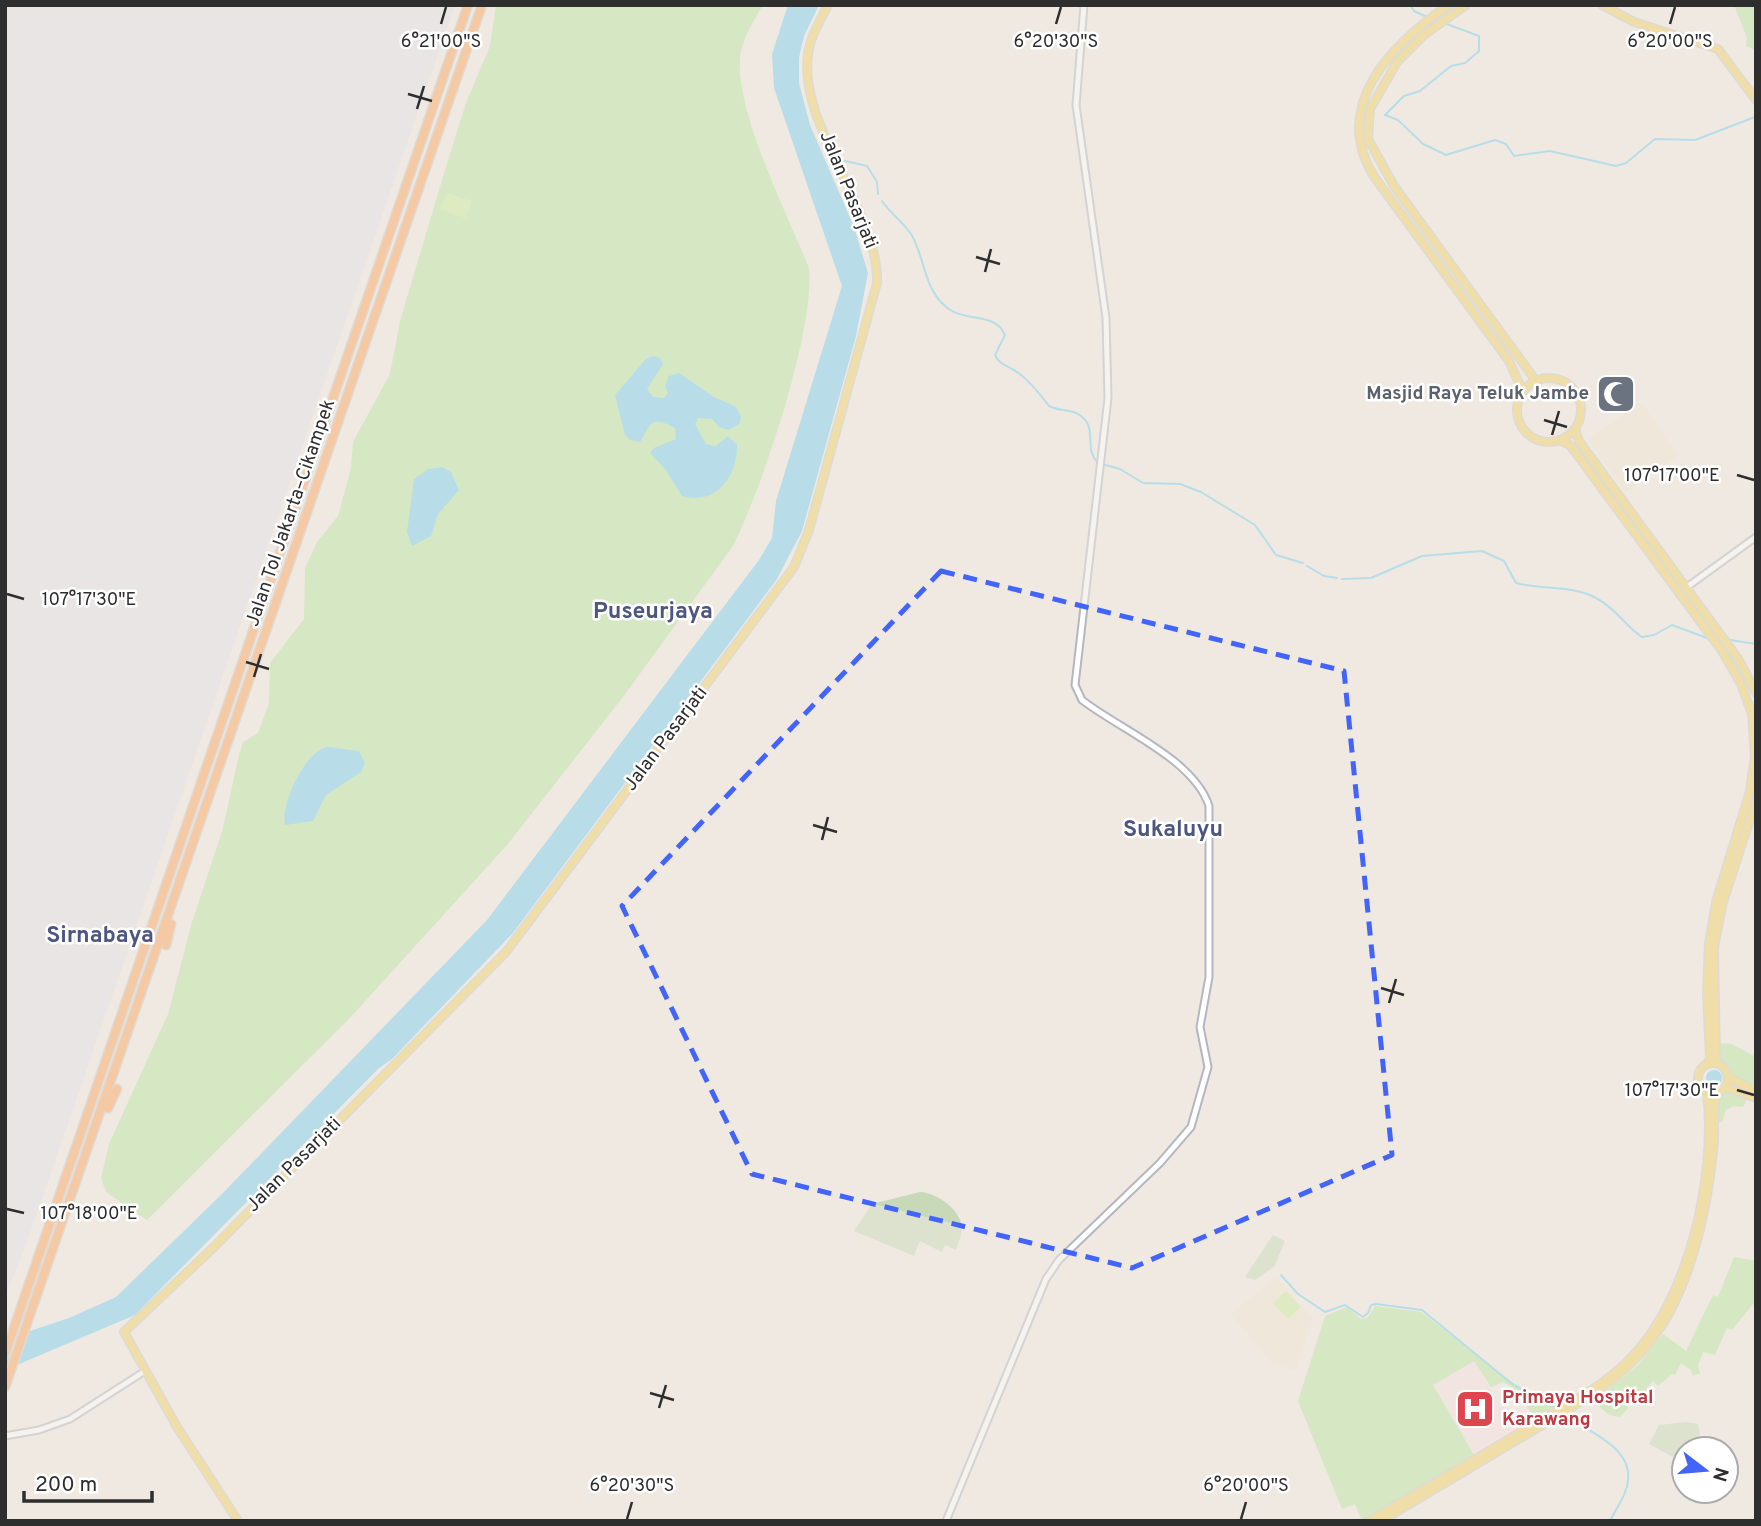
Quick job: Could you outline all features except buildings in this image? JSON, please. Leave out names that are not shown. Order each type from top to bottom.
[{"type":"highway","name":"Jalan Tol Jakarta–Cikampek","points":[[5,1354],[468,5]]},
{"type":"highway","name":"Jalan Tol Jakarta–Cikampek","points":[[5,1387],[482,5]]},
{"type":"highway","points":[[166,945],[183,877]]},
{"type":"highway","points":[[94,1133],[117,1089]]},
{"type":"main road","name":"Jalan Pasarjati","points":[[145,1371],[124,1332],[214,1247],[506,952],[794,567],[809,530],[877,283],[873,250],[820,120],[809,77],[808,54],[811,39],[828,5]]},
{"type":"main road","points":[[1449,5],[1396,48],[1370,86],[1359,115],[1364,159],[1401,216],[1509,361],[1523,392]]},
{"type":"main road","points":[[1466,5],[1441,22],[1397,62],[1377,92],[1368,116],[1368,139],[1378,161],[1410,209],[1536,381]]},
{"type":"main road","points":[[1602,5],[1634,22],[1718,49],[1756,100]]},
{"type":"main road","points":[[1401,216],[1410,209]]},
{"type":"main road","points":[[1568,1407],[1630,1359],[1655,1327],[1673,1292],[1687,1253],[1702,1194],[1710,1117],[1707,1092],[1698,1080],[1700,1071],[1710,1058],[1706,984],[1710,931],[1748,800],[1755,756],[1755,734],[1749,703],[1719,639],[1570,445],[1559,440],[1535,439],[1521,425],[1518,407],[1523,392],[1536,381],[1555,379],[1572,387],[1581,407],[1575,429],[1579,441],[1687,587],[1756,693]]},
{"type":"main road","points":[[1559,440],[1575,429]]},
{"type":"main road","points":[[1716,1063],[1714,947],[1723,902],[1756,801]]},
{"type":"main road","points":[[1707,1064],[1716,1063],[1724,1068],[1730,1083],[1756,1098]]},
{"type":"main road","points":[[1707,1092],[1717,1092],[1730,1083]]},
{"type":"main road","points":[[1730,1083],[1756,1091]]},
{"type":"main road","points":[[1381,1521],[1568,1407],[1634,1363],[1660,1331],[1675,1302],[1692,1257],[1707,1203],[1717,1092]]},
{"type":"main road","points":[[145,1371],[206,1474],[238,1521]]},
{"type":"main road","points":[[1370,1521],[1553,1416]]},
{"type":"street","points":[[946,1521],[1046,1279],[1059,1260],[1186,1134],[1208,1068],[1200,1027],[1209,977],[1209,806],[1206,796],[1169,759],[1082,700],[1075,685],[1108,398],[1106,318],[1076,104],[1084,5]]},
{"type":"street","points":[[1687,587],[1756,537]]},
{"type":"street","points":[[8,1435],[49,1427],[78,1415],[145,1371]]},
{"type":"highlighted area","points":[[941,571],[1344,671],[1392,1155],[1132,1268],[752,1174],[622,906]]},
{"type":"shaded area","points":[[5,5],[455,5],[24,1251],[5,1297]]},
{"type":"shaded area","points":[[1641,401],[1678,456],[1625,493],[1588,439]]},
{"type":"shaded area","points":[[1277,1277],[1313,1319],[1296,1371],[1272,1363],[1230,1314]]},
{"type":"shaded area","name":"Primaya Hospital Karawang","points":[[1474,1361],[1516,1431],[1474,1455],[1433,1385]]},
{"type":"green space","points":[[496,5],[763,5],[743,45],[740,59],[741,81],[746,107],[765,164],[809,268],[809,296],[804,330],[784,409],[758,487],[733,546],[623,697],[507,845],[348,1020],[147,1220],[106,1192],[101,1178],[109,1144],[168,1014],[192,922],[223,828],[243,742],[258,733],[269,703],[270,663],[304,619],[305,568],[317,542],[338,516],[351,468],[353,442],[390,374],[400,321],[445,170],[466,103],[490,46]]},
{"type":"green space","points":[[1734,5],[1756,5],[1755,50],[1746,46],[1747,38]]},
{"type":"green space","points":[[446,193],[472,201],[466,218],[440,210]]},
{"type":"green space","points":[[1715,1043],[1732,1044],[1756,1057],[1756,1091],[1731,1079],[1726,1066],[1716,1060]]},
{"type":"green space","points":[[1728,1092],[1747,1099],[1743,1107],[1734,1106],[1726,1110],[1722,1122],[1717,1123],[1718,1098]]},
{"type":"green space","points":[[920,1192],[947,1203],[957,1214],[962,1227],[956,1250],[945,1245],[942,1252],[920,1241],[914,1256],[854,1231],[872,1204]]},
{"type":"green space","points":[[1273,1235],[1285,1241],[1274,1267],[1255,1280],[1245,1277]]},
{"type":"green space","points":[[1734,1257],[1756,1261],[1756,1307],[1753,1304],[1732,1330],[1727,1328],[1715,1355],[1703,1352],[1698,1365],[1700,1373],[1693,1376],[1691,1370],[1681,1363],[1675,1375],[1672,1374],[1658,1386],[1653,1381],[1646,1389],[1646,1407],[1621,1399],[1628,1408],[1620,1417],[1609,1415],[1593,1401],[1637,1366],[1663,1334],[1686,1351],[1713,1295],[1718,1297]]},
{"type":"green space","points":[[1286,1291],[1301,1307],[1288,1319],[1273,1303]]},
{"type":"green space","points":[[1375,1306],[1421,1312],[1517,1386],[1558,1404],[1534,1420],[1520,1392],[1503,1382],[1491,1387],[1474,1361],[1433,1385],[1474,1455],[1362,1521],[1355,1504],[1342,1509],[1298,1401],[1325,1316],[1347,1307],[1361,1319],[1367,1318]]},
{"type":"green space","points":[[1686,1422],[1698,1424],[1700,1435],[1670,1435],[1670,1455],[1649,1444],[1659,1425]]},
{"type":"water","points":[[788,5],[819,5],[804,36],[799,58],[799,83],[810,125],[854,227],[868,273],[856,336],[802,531],[777,579],[513,933],[392,1059],[378,1069],[135,1315],[5,1370],[5,1339],[11,1337],[12,1365],[24,1333],[69,1318],[116,1297],[222,1194],[487,920],[759,560],[772,538],[776,501],[842,286],[774,88],[772,54]]},
{"type":"water","points":[[653,356],[660,358],[663,364],[647,389],[653,397],[664,398],[668,393],[665,386],[669,376],[679,373],[714,397],[736,407],[741,417],[739,424],[729,430],[719,427],[712,419],[698,418],[695,424],[706,444],[716,446],[728,436],[737,445],[734,467],[729,477],[723,486],[706,496],[682,496],[666,470],[650,453],[654,448],[676,439],[675,428],[655,422],[648,427],[640,442],[630,440],[625,435],[615,395],[646,359]]},
{"type":"water","points":[[442,467],[451,472],[459,490],[438,514],[431,536],[412,546],[407,532],[414,479],[428,469]]},
{"type":"water","points":[[328,747],[359,751],[365,763],[361,772],[326,795],[313,821],[285,825],[287,805],[296,779],[311,757]]},
{"type":"water","points":[[1714,1070],[1720,1072],[1720,1084],[1714,1086],[1708,1084],[1706,1078],[1708,1072]]},
{"type":"waterway","points":[[1410,5],[1414,11],[1429,18]]},
{"type":"waterway","points":[[1444,23],[1479,36],[1479,51],[1465,63],[1451,66],[1420,91],[1404,96],[1385,115],[1398,120],[1423,144],[1446,155],[1495,140],[1506,144],[1514,156],[1550,151],[1616,166],[1626,163],[1655,139],[1695,140],[1755,117]]},
{"type":"waterway","points":[[841,160],[867,166],[877,182],[878,194]]},
{"type":"waterway","points":[[882,201],[911,234],[935,295],[952,311],[988,320],[1001,328],[1005,335],[995,355],[997,359],[1026,379],[1049,406],[1073,412],[1086,421],[1091,451],[1098,463],[1120,469],[1143,483],[1180,484],[1201,492],[1255,525],[1276,555],[1303,563]]},
{"type":"waterway","points":[[1342,579],[1371,578],[1422,556],[1482,551],[1504,561],[1516,583],[1567,589],[1596,598],[1610,607],[1642,637],[1654,635],[1672,625],[1710,639]]},
{"type":"waterway","points":[[1307,566],[1324,576],[1337,578]]},
{"type":"waterway","points":[[1730,640],[1756,644]]},
{"type":"waterway","points":[[1281,1275],[1298,1294],[1325,1312],[1345,1305],[1363,1317],[1371,1305],[1376,1304],[1422,1310],[1511,1383],[1558,1409]]},
{"type":"waterway","points":[[1565,1415],[1606,1441],[1623,1458],[1627,1468],[1626,1491],[1610,1521]]},
{"type":"place","name":"Masjid Raya Teluk Jambe","points":[[1616,394]]},
{"type":"place","name":"Primaya Hospital Karawang","points":[[1475,1409]]},
{"type":"district","name":"Puseurjaya","points":[[653,612]]},
{"type":"district","name":"Sukaluyu","points":[[1173,830]]},
{"type":"district","name":"Sirnabaya","points":[[100,936]]}]
